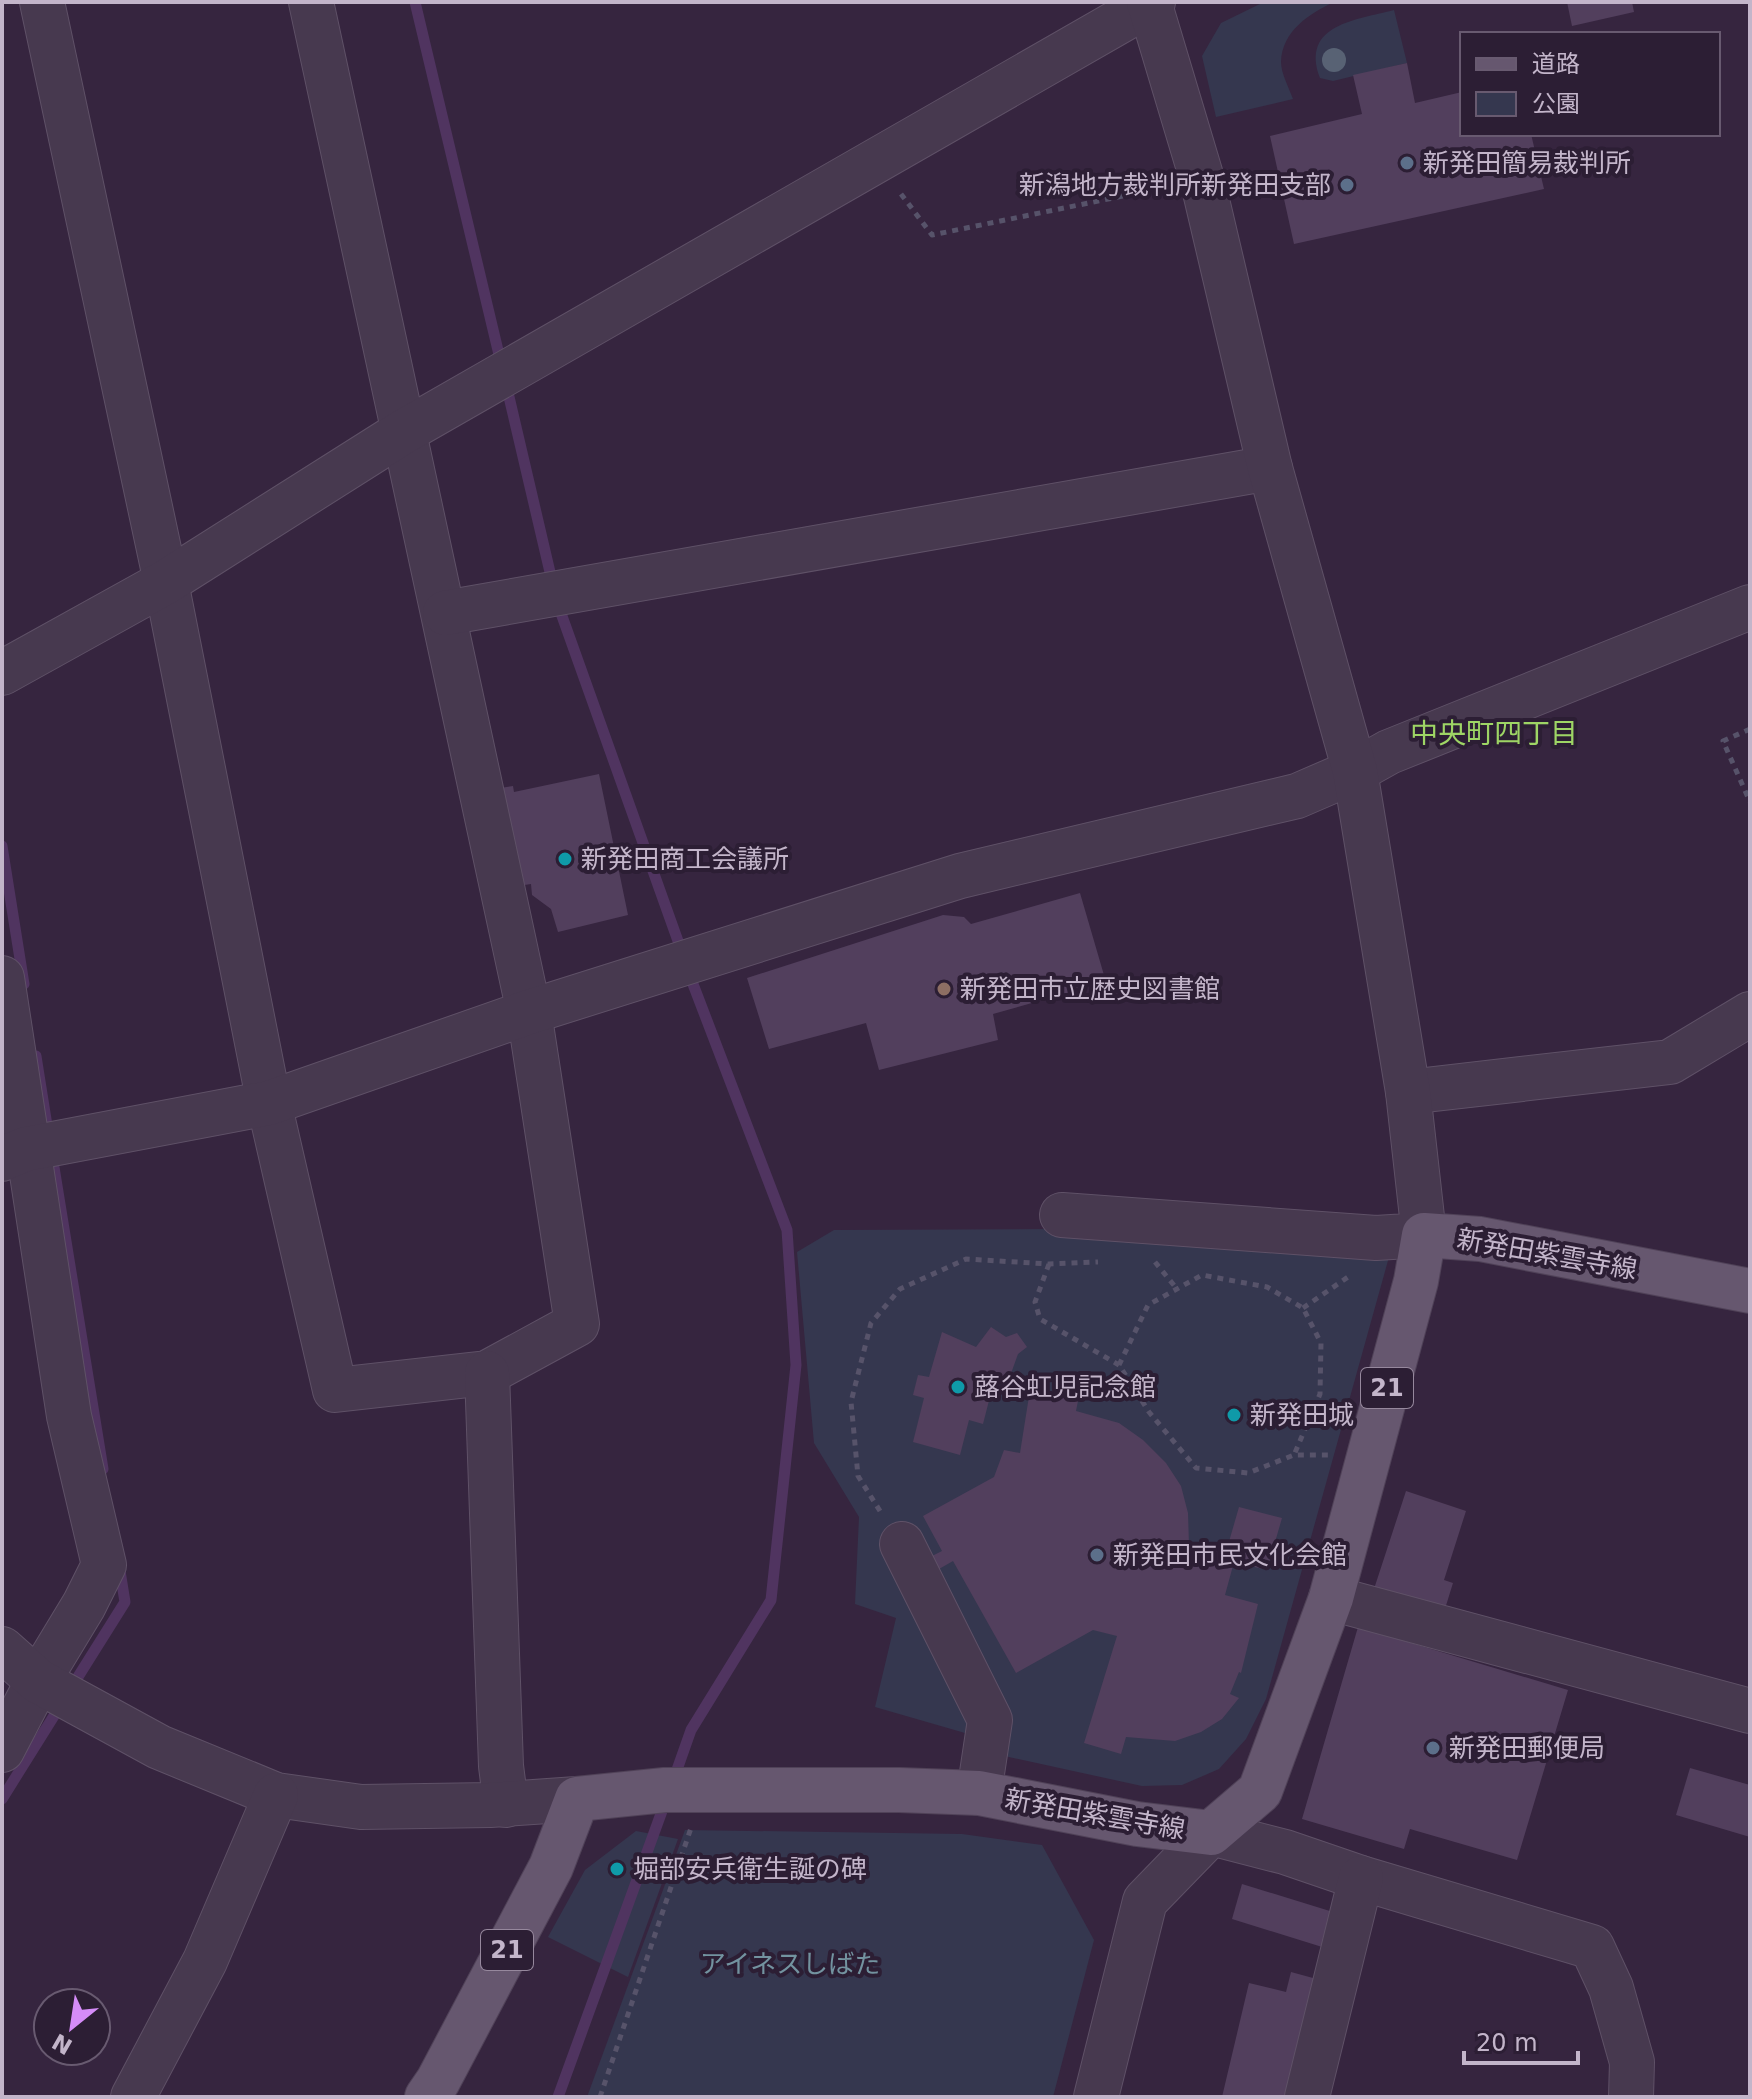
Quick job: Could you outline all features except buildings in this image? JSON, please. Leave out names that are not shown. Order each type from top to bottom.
[{"type":"main road","name":"新発田紫雲寺線","points":[[577,1799],[665,1790],[979,1793],[1137,1824],[1211,1833],[1260,1791],[1331,1598],[1416,1281],[1424,1235],[1480,1239],[1750,1291]]},
{"type":"main road","name":"21","points":[[427,2097],[551,1867],[577,1799]]},
{"type":"street","points":[[42,2],[166,582],[269,1103],[335,1390],[487,1373],[577,1324],[529,1012],[311,2]]},
{"type":"street","points":[[2,673],[166,582],[403,432],[1151,3],[1202,179],[1270,468],[1355,771],[1408,1092],[1424,1235],[1376,1238],[1062,1215]]},
{"type":"street","points":[[445,613],[1270,468]]},
{"type":"street","points":[[14,1154],[269,1103],[529,1012],[960,876],[1297,796],[1355,771],[1389,752],[1750,607]]},
{"type":"street","points":[[2,978],[14,1154],[104,1565],[2,1750]]},
{"type":"street","points":[[1408,1092],[1670,1062],[1750,1014]]},
{"type":"street","points":[[487,1373],[501,1766],[506,1805]]},
{"type":"street","points":[[902,1544],[990,1720],[979,1793]]},
{"type":"street","points":[[1331,1598],[1750,1711]]},
{"type":"street","points":[[2,1649],[38,1681],[159,1747],[276,1795],[361,1807],[506,1805],[577,1799]]},
{"type":"street","points":[[133,2097],[205,1961],[276,1795]]},
{"type":"street","points":[[1096,2097],[1145,1901],[1211,1833],[1285,1852],[1592,1947],[1611,1988],[1632,2062],[1631,2097]]},
{"type":"street","points":[[1307,2097],[1361,1878]]},
{"type":"path","points":[[876,161],[932,235],[1202,179]]},
{"type":"path","points":[[1750,729],[1723,741],[1750,802]]},
{"type":"path","points":[[902,1544],[858,1476],[851,1402],[871,1323],[900,1289],[966,1259],[1049,1264],[1108,1262]]},
{"type":"path","points":[[1153,1260],[1177,1289]]},
{"type":"path","points":[[1049,1264],[1035,1302],[1040,1319],[1119,1365],[1149,1412],[1196,1468],[1248,1473],[1294,1455],[1341,1455]]},
{"type":"path","points":[[1119,1365],[1148,1305],[1202,1275],[1267,1287],[1303,1308],[1321,1343],[1320,1394],[1294,1455]]},
{"type":"path","points":[[600,2097],[692,1824]]},
{"type":"green space","points":[[1264,2],[1334,2],[1298,25],[1286,41],[1281,66],[1293,99],[1216,117],[1202,56],[1221,23]]},
{"type":"green space","points":[[1394,10],[1407,63],[1333,81],[1320,78],[1316,60],[1318,46],[1325,35],[1349,22]]},
{"type":"green space","points":[[1057,1229],[1389,1257],[1266,1699],[1246,1739],[1219,1769],[1182,1785],[1142,1786],[963,1747],[965,1733],[875,1707],[896,1618],[855,1604],[859,1517],[814,1443],[797,1252],[834,1230]]},
{"type":"green space","name":"アイネスしばた","points":[[685,1830],[962,1834],[1042,1845],[1094,1940],[1053,2097],[587,2097]]},
{"type":"green space","points":[[636,1831],[678,1839],[628,1977],[548,1937],[585,1870]]},
{"type":"waterway","points":[[415,2],[501,363]]},
{"type":"waterway","points":[[506,384],[553,585]]},
{"type":"waterway","points":[[557,602],[683,955]]},
{"type":"waterway","points":[[2,846],[24,984]]},
{"type":"waterway","points":[[673,1781],[691,1730],[771,1600],[796,1365],[787,1230],[688,971]]},
{"type":"waterway","points":[[36,1056],[49,1138]]},
{"type":"waterway","points":[[52,1155],[103,1469]]},
{"type":"waterway","points":[[71,1688],[125,1602],[119,1565]]},
{"type":"waterway","points":[[2,1799],[62,1703]]},
{"type":"waterway","points":[[558,2097],[666,1800]]},
{"type":"place","name":"新発田簡易裁判所","points":[[1407,163]]},
{"type":"place","name":"新潟地方裁判所新発田支部","points":[[1347,185]]},
{"type":"place","name":"新発田商工会議所","points":[[565,859]]},
{"type":"place","name":"新発田市立歴史図書館","points":[[944,989]]},
{"type":"place","name":"蕗谷虹児記念館","points":[[958,1387]]},
{"type":"place","name":"新発田城","points":[[1234,1415]]},
{"type":"place","name":"新発田市民文化会館","points":[[1097,1555]]},
{"type":"place","name":"新発田郵便局","points":[[1433,1748]]},
{"type":"place","name":"堀部安兵衛生誕の碑","points":[[617,1869]]},
{"type":"district","name":"中央町四丁目","points":[[1494,733]]}]
